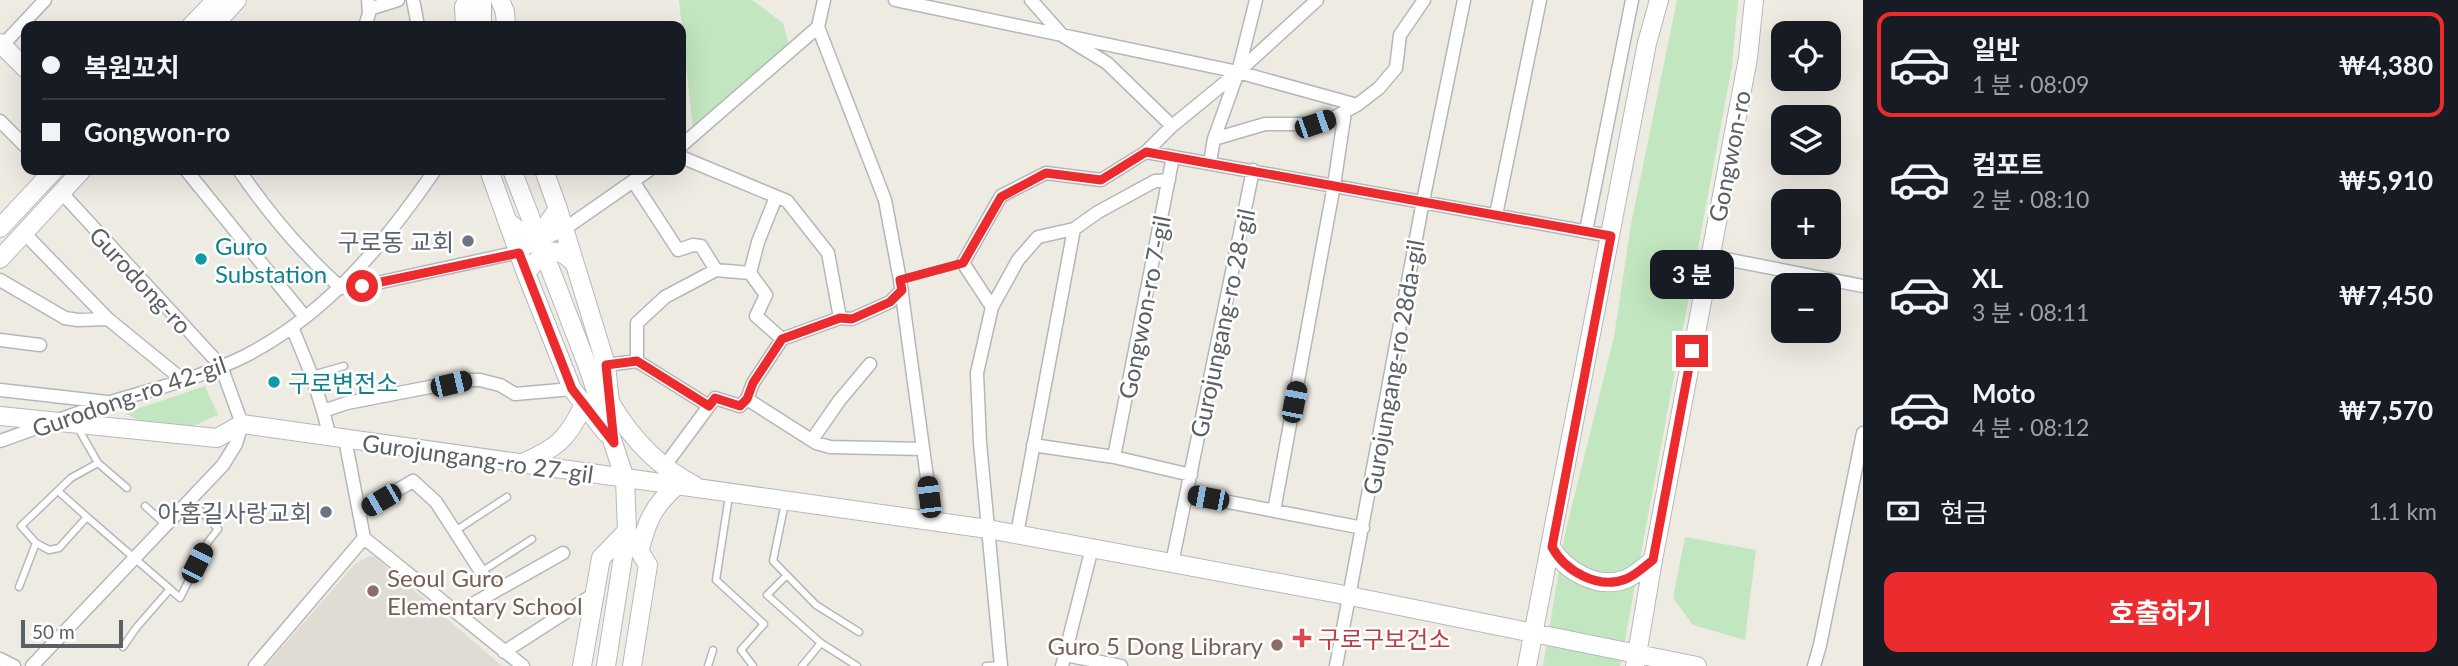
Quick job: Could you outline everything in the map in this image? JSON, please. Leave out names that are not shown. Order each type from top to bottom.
[{"type":"street","points":[[24,21],[45,0]]},
{"type":"street","points":[[196,21],[216,0]]},
{"type":"street","points":[[218,21],[237,0]]},
{"type":"street","points":[[368,5],[398,0]]},
{"type":"street","points":[[413,0],[417,21]]},
{"type":"street","points":[[465,21],[464,7],[467,0]]},
{"type":"street","points":[[482,0],[482,21]]},
{"type":"street","points":[[500,0],[506,21]]},
{"type":"street","points":[[824,0],[818,27],[884,200],[901,285],[933,521]]},
{"type":"street","points":[[895,0],[1238,72],[1357,105]]},
{"type":"street","points":[[1210,162],[1214,139],[1238,72],[1256,0]]},
{"type":"street","points":[[992,307],[963,263],[1001,197],[1046,173],[1101,180],[1146,152],[1172,126],[1238,72],[1317,0]]},
{"type":"street","points":[[1214,139],[1265,124],[1315,124],[1357,105],[1379,88],[1396,68],[1400,35],[1424,0]]},
{"type":"street","name":"Gurojungang-ro 28da-gil","points":[[1336,666],[1423,201],[1464,0]]},
{"type":"street","points":[[1496,215],[1540,0]]},
{"type":"street","points":[[1586,231],[1632,0]]},
{"type":"street","points":[[1527,666],[1647,43],[1659,0]]},
{"type":"street","name":"Gongwon-ro","points":[[1637,660],[1653,560],[1748,58],[1754,0]]},
{"type":"street","points":[[1038,3],[1063,36],[1107,63],[1172,126]]},
{"type":"street","points":[[21,25],[1,45],[21,64]]},
{"type":"street","points":[[686,142],[818,27]]},
{"type":"street","points":[[1273,511],[1334,185],[1345,112]]},
{"type":"street","points":[[0,121],[21,142]]},
{"type":"street","points":[[1146,152],[1611,236]]},
{"type":"street","name":"Gongwon-ro 7-gil","points":[[1114,457],[1173,156]]},
{"type":"street","points":[[686,159],[787,201],[828,253],[840,318]]},
{"type":"street","name":"Gurojungang-ro 28-gil","points":[[1172,563],[1253,170]]},
{"type":"street","points":[[0,228],[47,175]]},
{"type":"street","points":[[0,260],[77,175]]},
{"type":"street","points":[[190,175],[305,317]]},
{"type":"street","points":[[243,175],[281,228],[308,258],[341,288],[519,253],[563,230],[642,175]]},
{"type":"street","name":"Gurodong-ro 42-gil","points":[[0,441],[110,402],[184,381],[247,355],[292,327],[341,288],[403,217],[432,175]]},
{"type":"street","points":[[491,175],[526,274],[572,389],[614,443]]},
{"type":"street","points":[[514,175],[531,219]]},
{"type":"street","points":[[546,175],[606,365],[614,443]]},
{"type":"street","points":[[1001,666],[980,443],[977,373],[992,307],[1018,260],[1038,237],[1074,229],[1098,212],[1155,181],[1169,180]]},
{"type":"street","points":[[633,181],[678,250],[692,244],[701,246],[716,270]]},
{"type":"street","name":"Gurodong-ro","points":[[61,192],[221,366]]},
{"type":"street","points":[[776,197],[758,242],[750,272],[766,295],[756,316],[782,339]]},
{"type":"street","points":[[508,221],[524,235],[544,229],[558,209]]},
{"type":"street","points":[[1017,534],[1074,229]]},
{"type":"street","name":"Gurodong-ro","points":[[24,233],[108,319],[184,381]]},
{"type":"street","points":[[526,274],[538,257],[553,251],[566,254],[573,262]]},
{"type":"street","points":[[1710,256],[1863,286]]},
{"type":"street","points":[[549,266],[588,367],[625,480],[627,531],[606,666]]},
{"type":"street","points":[[637,361],[637,323],[666,297],[716,270],[750,272]]},
{"type":"street","name":"Gurodong-ro","points":[[0,280],[65,318],[108,319]]},
{"type":"street","points":[[664,467],[715,398],[740,406],[747,399],[753,383],[782,339],[840,318],[852,319],[890,302],[901,285]]},
{"type":"street","points":[[292,327],[323,411]]},
{"type":"street","points":[[0,340],[40,345]]},
{"type":"street","points":[[606,365],[637,361],[709,406]]},
{"type":"street","points":[[812,440],[839,401],[870,364]]},
{"type":"street","points":[[32,666],[164,524],[223,465],[236,444],[242,425],[221,366]]},
{"type":"street","name":"Gurojungang-ro 27-gil","points":[[338,438],[323,411],[347,403],[466,380],[500,385],[515,394],[572,389]]},
{"type":"street","points":[[0,390],[110,402]]},
{"type":"street","points":[[747,399],[812,440],[830,447],[923,449]]},
{"type":"street","points":[[519,464],[565,438],[584,404]]},
{"type":"street","points":[[611,404],[624,426],[641,446],[664,467],[704,489]]},
{"type":"street","name":"Gurojungang-ro 27-gil","points":[[0,415],[218,438],[242,425],[625,480]]},
{"type":"street","points":[[1814,666],[1821,645],[1863,433]]},
{"type":"street","points":[[338,438],[360,512],[364,538],[523,666]]},
{"type":"street","points":[[1033,445],[1114,457],[1191,475]]},
{"type":"street","points":[[625,480],[988,528],[1533,633],[1637,660],[1687,665]]},
{"type":"street","points":[[360,512],[413,481],[436,502],[494,592]]},
{"type":"street","points":[[640,549],[646,523],[660,501],[676,486]]},
{"type":"street","name":"Gurojungang-ro 28da-gil","points":[[1187,494],[1363,528]]},
{"type":"street","points":[[627,531],[648,565],[632,666]]},
{"type":"street","points":[[582,666],[601,558],[627,531]]},
{"type":"street","points":[[255,666],[364,538]]},
{"type":"street","points":[[1552,547],[1562,563],[1572,570],[1583,576],[1614,582],[1628,579],[1653,560]]},
{"type":"street","points":[[1092,548],[1064,661],[1121,666]]},
{"type":"street","points":[[463,618],[471,605],[563,553]]},
{"type":"street","points":[[505,652],[594,594]]},
{"type":"street","points":[[0,659],[14,666]]},
{"type":"lane","points":[[901,285],[963,263]]},
{"type":"lane","points":[[312,376],[344,366]]},
{"type":"lane","name":"Gurodong-ro 42-gil","points":[[75,423],[97,463],[127,488]]},
{"type":"lane","points":[[87,517],[59,548],[49,550],[36,543],[21,526],[71,478],[97,463]]},
{"type":"lane","points":[[58,491],[180,598],[208,542],[218,530],[189,499]]},
{"type":"lane","points":[[729,494],[716,580],[764,624],[741,650],[752,666]]},
{"type":"lane","points":[[455,531],[507,497]]},
{"type":"lane","points":[[786,501],[773,561],[816,605],[859,632]]},
{"type":"lane","points":[[145,506],[164,524]]},
{"type":"lane","points":[[481,572],[532,539]]},
{"type":"lane","points":[[19,587],[36,543]]},
{"type":"lane","points":[[787,575],[766,595],[821,643],[857,666]]},
{"type":"lane","points":[[123,647],[170,589]]},
{"type":"lane","points":[[802,666],[821,643]]},
{"type":"lane","points":[[708,666],[713,650]]},
{"type":"lane","points":[[986,666],[1001,666]]},
{"type":"shaded area","name":"Seoul Guro Elementary School","points":[[369,556],[375,557],[502,666],[266,666],[355,564]]},
{"type":"green space","points":[[679,0],[752,0],[783,23],[789,46],[693,128],[686,64],[686,21],[681,21]]},
{"type":"green space","points":[[1677,0],[1738,0],[1732,66],[1620,666],[1543,666],[1565,534],[1614,337],[1631,224]]},
{"type":"green space","points":[[205,386],[218,415],[193,426],[146,424],[125,413]]},
{"type":"green space","points":[[1685,537],[1756,550],[1745,640],[1693,625],[1673,598]]},
{"type":"place","name":"구로동 교회","points":[[468,241]]},
{"type":"place","name":"Guro Substation","points":[[201,259]]},
{"type":"place","name":"구로변전소","points":[[274,382]]},
{"type":"place","name":"아홉길사랑교회","points":[[326,512]]},
{"type":"place","name":"Seoul Guro Elementary School","points":[[373,591]]},
{"type":"place","name":"구로구보건소","points":[[1302,638]]},
{"type":"place","name":"Guro 5 Dong Library","points":[[1277,645]]},
{"type":"route","points":[[362,286],[519,253],[572,389],[614,443],[606,365],[637,361],[709,406],[715,398],[740,406],[747,399],[753,383],[782,339],[840,318],[852,319],[890,302],[902,290],[900,280],[963,263],[1001,197],[1046,173],[1101,180],[1146,152],[1611,236],[1552,547],[1562,563],[1572,570],[1583,576],[1614,582],[1628,579],[1653,560],[1692,351]]}]
